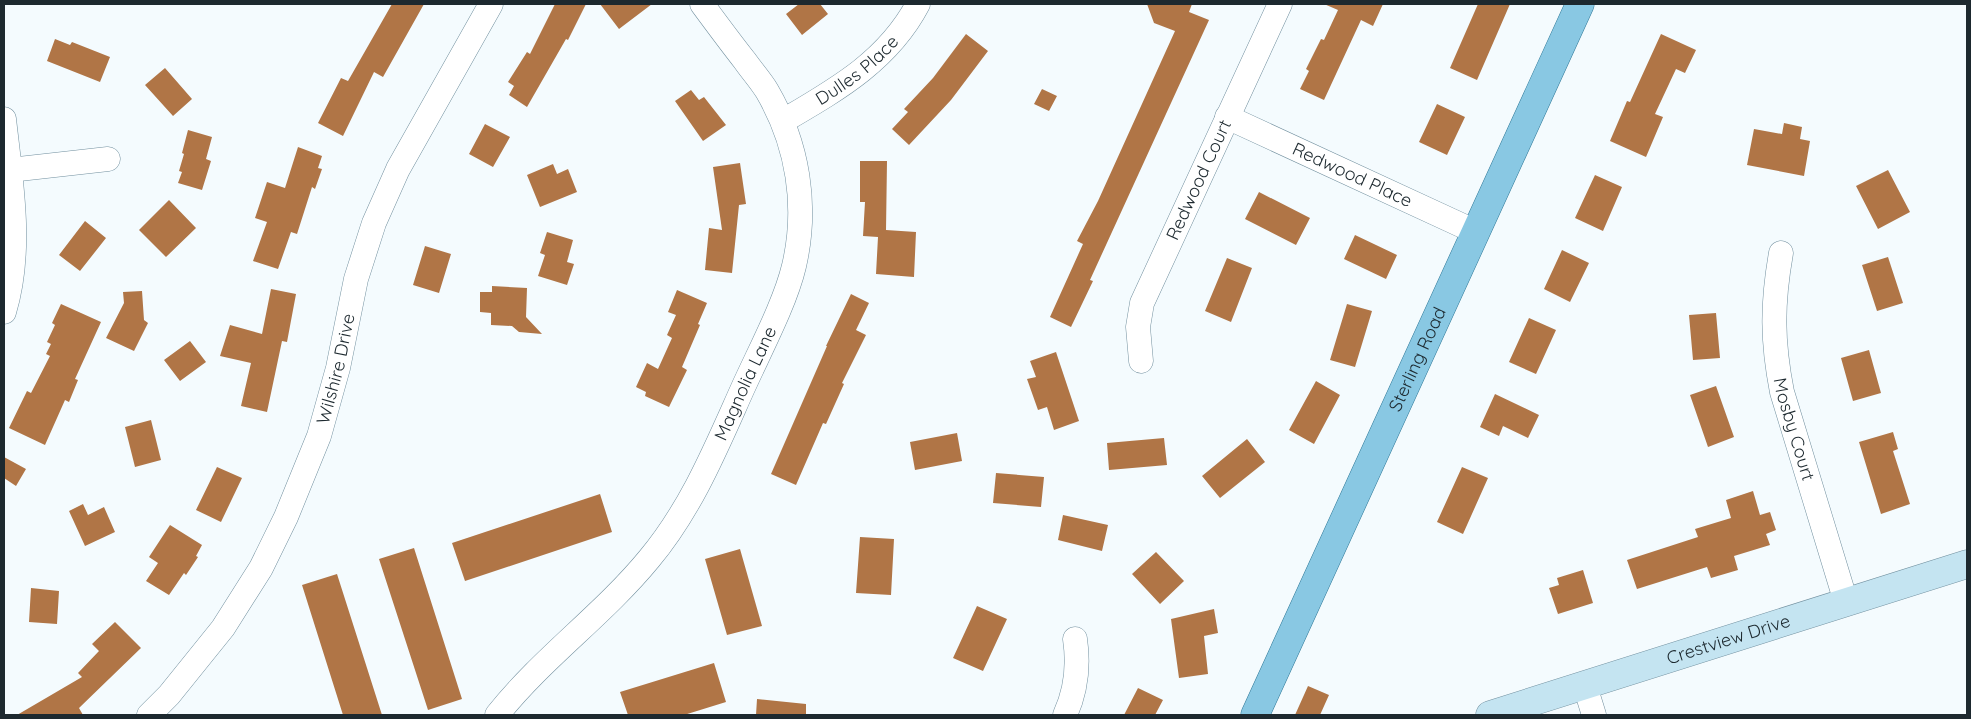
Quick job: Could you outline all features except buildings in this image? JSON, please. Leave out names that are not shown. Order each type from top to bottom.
[{"type":"main road","name":"Sterling Road","points":[[1255,715],[1580,4]]},
{"type":"main road","name":"Crestview Drive","points":[[1490,715],[1967,564]]},
{"type":"street","name":"Wilshire Drive","points":[[149,715],[181,681],[223,628],[261,568],[286,517],[319,436],[338,368],[356,279],[374,223],[398,169],[491,4]]},
{"type":"street","name":"Magnolia Lane","points":[[497,715],[522,684],[649,559],[669,533],[696,488],[711,458],[782,302],[794,267],[800,230],[800,193],[795,158],[783,121],[766,90],[702,4]]},
{"type":"street","name":"Dulles Place","points":[[783,121],[841,87],[868,66],[890,42],[918,4]]},
{"type":"street","name":"Redwood Court","points":[[1141,361],[1138,327],[1142,303],[1280,4]]},
{"type":"street","name":"Redwood Place","points":[[1227,117],[1476,232]]},
{"type":"street","points":[[4,119],[14,230],[12,269],[4,312]]},
{"type":"street","points":[[10,170],[108,159]]},
{"type":"street","name":"Mosby Court","points":[[1781,253],[1775,288],[1773,325],[1776,362],[1782,392],[1846,602]]},
{"type":"street","points":[[1065,715],[1071,703],[1076,678],[1077,652],[1075,639]]},
{"type":"street","points":[[1585,686],[1594,715]]}]
